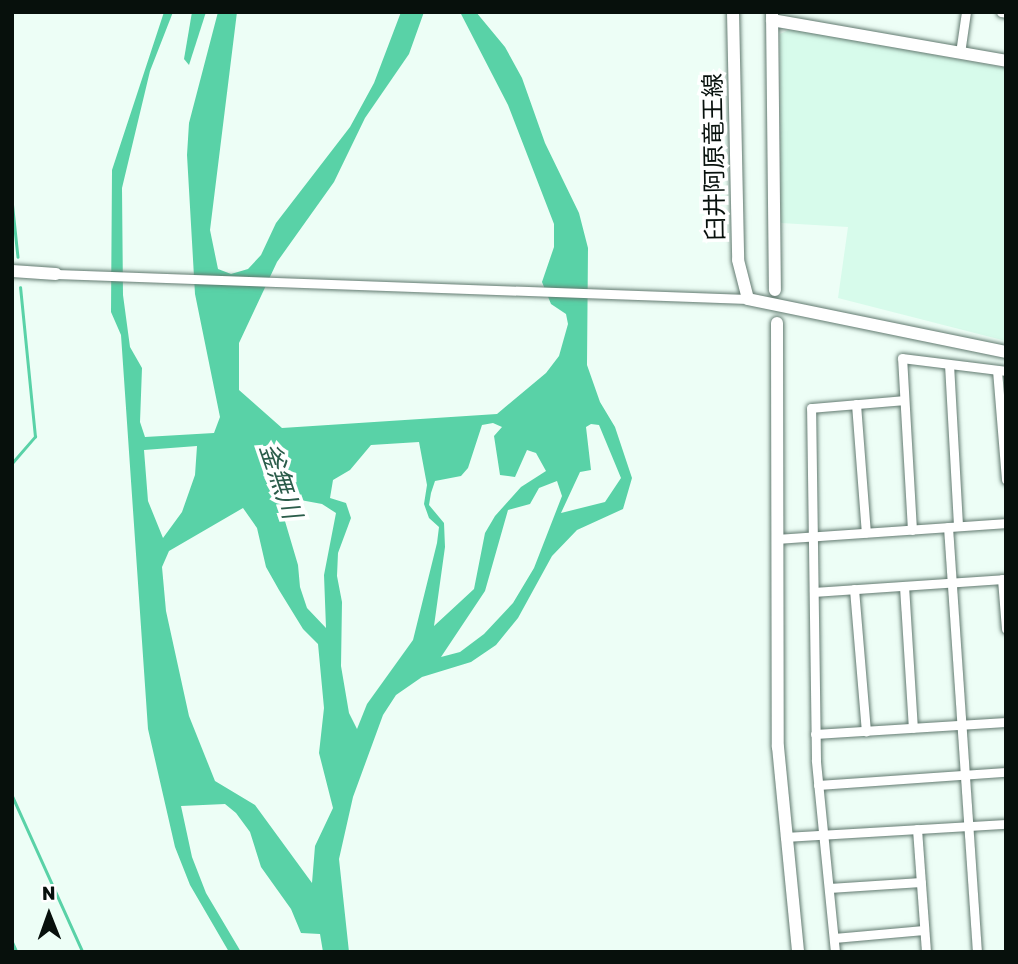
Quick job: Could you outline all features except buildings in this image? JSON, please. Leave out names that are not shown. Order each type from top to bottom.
[{"type":"street","name":"臼井阿原竜王線","points":[[733,12],[738,260],[748,299]]},
{"type":"street","points":[[960,53],[966,12]]},
{"type":"street","points":[[775,290],[772,16],[1006,61]]},
{"type":"street","points":[[12,271],[726,301],[748,299],[1006,352]]},
{"type":"street","points":[[777,323],[778,747],[798,952]]},
{"type":"street","points":[[912,530],[902,358],[1002,370],[1006,480]]},
{"type":"street","points":[[949,364],[952,582],[977,952]]},
{"type":"street","points":[[835,952],[815,734],[811,408],[904,400]]},
{"type":"street","points":[[856,404],[866,533]]},
{"type":"street","points":[[777,539],[1006,523]]},
{"type":"street","points":[[814,592],[1004,579],[1006,629]]},
{"type":"street","points":[[904,586],[913,728]]},
{"type":"street","points":[[854,589],[866,731]]},
{"type":"street","points":[[815,734],[1006,722]]},
{"type":"street","points":[[818,785],[1006,772]]},
{"type":"street","points":[[785,837],[1006,824]]},
{"type":"street","points":[[917,829],[926,952]]},
{"type":"street","points":[[829,888],[921,882]]},
{"type":"street","points":[[834,938],[924,930]]},
{"type":"shaded area","points":[[791,29],[1006,68],[1006,341],[838,298],[848,227],[781,223],[780,34]]},
{"type":"water","name":"釜無川","points":[[164,12],[173,12],[150,71],[122,188],[123,295],[130,347],[142,368],[140,422],[145,437],[214,433],[220,417],[195,294],[187,155],[189,123],[218,12],[237,12],[210,230],[218,269],[231,274],[248,269],[261,255],[276,223],[350,127],[374,83],[401,12],[424,12],[409,54],[365,118],[334,182],[277,262],[239,343],[239,390],[282,428],[497,414],[546,373],[559,356],[568,324],[566,314],[551,304],[542,282],[554,247],[554,224],[508,105],[460,12],[476,12],[505,47],[522,78],[545,143],[579,213],[588,248],[587,365],[600,402],[615,427],[632,478],[623,509],[577,530],[552,556],[518,618],[496,645],[471,662],[422,677],[396,695],[383,715],[353,797],[339,859],[349,952],[323,952],[320,934],[301,933],[291,909],[261,867],[250,832],[236,813],[225,804],[181,806],[192,857],[206,893],[241,952],[229,952],[190,885],[175,847],[148,729],[121,335],[111,312],[112,170]],"holes":[[[493,423],[502,427],[494,436],[500,475],[515,477],[527,450],[536,453],[546,471],[521,487],[495,516],[485,533],[474,589],[434,626],[445,547],[444,523],[429,505],[431,493],[435,481],[461,476],[468,468],[482,425]],[[591,424],[599,425],[621,478],[605,502],[561,513],[580,472],[591,470],[586,427]],[[419,442],[427,485],[424,504],[429,518],[439,527],[413,640],[367,704],[357,729],[349,713],[341,666],[342,602],[337,576],[338,553],[351,518],[346,503],[330,498],[333,480],[350,470],[371,445]],[[197,446],[195,475],[182,512],[163,538],[148,501],[144,450]],[[557,481],[562,496],[534,568],[513,603],[484,634],[460,652],[441,657],[485,591],[508,510],[530,504],[539,488]],[[295,499],[322,504],[336,513],[324,575],[326,628],[307,608],[282,511],[284,500]],[[243,508],[257,528],[266,567],[303,629],[318,644],[324,708],[319,753],[333,808],[315,846],[312,883],[255,805],[215,781],[189,716],[166,611],[162,567],[169,551]]]},
{"type":"water","points":[[192,12],[206,12],[189,65],[184,59]]},
{"type":"waterway","points":[[12,200],[18,257]]},
{"type":"waterway","points":[[12,463],[35,437],[20,288]]},
{"type":"waterway","points":[[12,795],[83,952]]},
{"type":"waterway","points":[[12,941],[17,952]]}]
